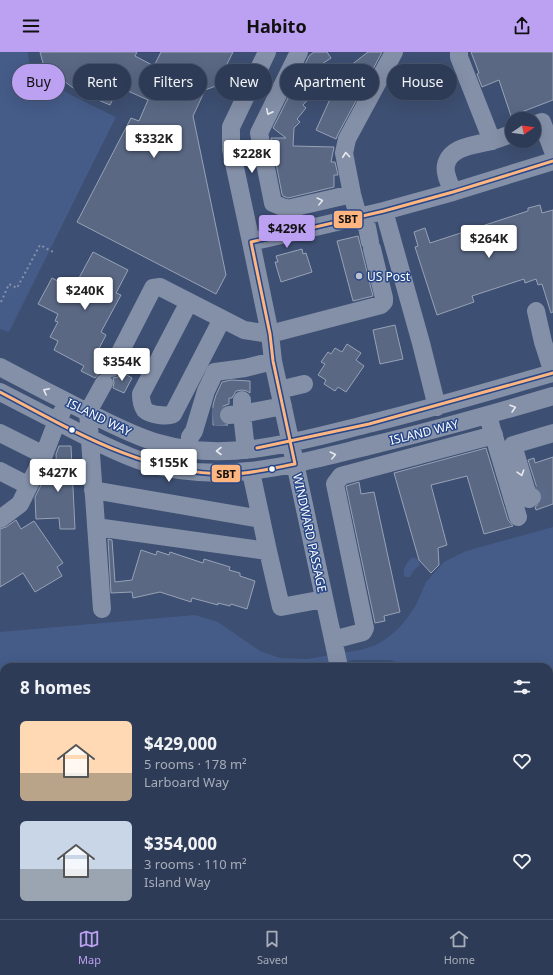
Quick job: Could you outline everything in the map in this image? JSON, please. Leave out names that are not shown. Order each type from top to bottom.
[{"type":"street","name":"WINDWARD PASSAGE","points":[[266,52],[232,127],[231,149],[270,334],[273,361],[335,652]]},
{"type":"street","points":[[299,52],[259,133],[274,203],[288,209],[352,194]]},
{"type":"street","points":[[102,609],[88,412],[153,288],[160,287],[244,330],[270,334],[381,305],[384,302],[367,227],[358,216],[344,153],[347,138],[394,52]]},
{"type":"street","points":[[459,52],[459,57],[492,141]]},
{"type":"street","points":[[543,120],[553,151]]},
{"type":"street","points":[[452,192],[446,174],[446,165],[450,155],[468,146],[505,136]]},
{"type":"street","points":[[251,242],[384,211],[553,161]]},
{"type":"street","points":[[384,211],[421,343],[437,407]]},
{"type":"street","points":[[189,302],[141,394],[141,399],[147,411],[166,416],[173,414],[222,319]]},
{"type":"street","points":[[536,311],[553,373]]},
{"type":"street","points":[[246,450],[225,413],[206,390],[215,372],[245,368],[273,361]]},
{"type":"street","name":"ISLAND WAY","points":[[0,367],[132,434],[158,443],[188,450],[219,452],[246,450],[291,442],[437,407],[553,373]]},
{"type":"street","points":[[188,450],[190,437],[194,430],[225,413],[281,398],[304,384]]},
{"type":"street","name":"ISLAND WAY","points":[[0,392],[121,454],[147,463],[175,469],[229,474],[251,472],[295,464],[441,428],[553,396]]},
{"type":"street","points":[[1,516],[20,504],[44,455],[57,421],[68,402]]},
{"type":"street","points":[[488,415],[518,517]]},
{"type":"street","points":[[532,497],[529,499],[512,445],[553,433]]},
{"type":"street","points":[[0,434],[44,455]]},
{"type":"street","points":[[335,652],[363,632],[365,628],[335,484],[342,476],[494,435]]},
{"type":"street","points":[[0,471],[29,486]]},
{"type":"street","points":[[251,472],[281,607],[324,599]]},
{"type":"street","points":[[93,490],[261,519]]},
{"type":"street","points":[[96,527],[268,551]]},
{"type":"path","points":[[1,302],[9,284],[17,288],[40,245],[53,252]]},
{"type":"water","points":[[0,52],[28,52],[30,64],[12,64],[12,100],[65,100],[65,91],[73,96],[73,100],[82,100],[116,117],[9,332],[0,329]]},
{"type":"water","points":[[553,527],[553,663],[398,663],[391,660],[353,660],[342,663],[0,663],[0,632],[195,615],[218,622],[260,651],[280,658],[307,659],[360,650],[376,645],[398,629],[416,605],[426,582],[444,562],[466,551]]},
{"type":"water","points":[[413,557],[419,560],[420,565],[414,570],[410,577],[406,577],[404,576],[404,573],[407,562]]},
{"type":"building","points":[[40,52],[137,52],[135,56],[150,64],[139,64],[139,96],[131,92],[131,64],[73,64],[73,88],[65,82],[65,64],[43,63]]},
{"type":"building","points":[[161,52],[233,52],[227,64],[215,64],[215,86],[207,89],[207,64],[155,64]]},
{"type":"building","points":[[314,52],[327,52],[331,58],[322,64],[305,64],[309,56]]},
{"type":"building","points":[[368,52],[382,52],[376,64],[353,64]]},
{"type":"building","points":[[471,52],[553,52],[553,100],[522,112],[510,112],[499,80],[482,87],[477,74],[479,73]]},
{"type":"building","points":[[98,100],[112,100],[110,105]]},
{"type":"building","points":[[148,100],[200,100],[193,116],[226,275],[216,294],[77,222],[131,118],[139,121]]},
{"type":"building","points":[[287,100],[308,100],[303,105],[306,108],[297,119],[300,122],[294,128],[293,146],[334,147],[331,162],[335,162],[338,175],[334,175],[334,187],[288,198],[283,196],[271,138],[286,138],[273,128]]},
{"type":"building","points":[[330,100],[356,100],[336,139],[316,130]]},
{"type":"building","points":[[540,205],[542,213],[553,210],[553,312],[551,313],[542,284],[538,285],[536,279],[525,283],[524,279],[472,296],[474,302],[437,315],[415,247],[418,246],[414,232],[425,228],[430,243],[528,211],[528,208]]},
{"type":"building","name":"US Post","points":[[358,236],[373,296],[353,301],[337,241]]},
{"type":"building","points":[[302,249],[303,254],[306,253],[312,272],[281,282],[275,262],[278,262],[276,256]]},
{"type":"building","points":[[93,252],[128,270],[116,293],[121,295],[101,332],[106,335],[94,358],[103,363],[103,373],[98,374],[95,378],[81,371],[84,366],[54,350],[58,341],[50,337],[58,322],[55,321],[58,314],[38,304],[52,278],[73,289]]},
{"type":"building","points":[[395,325],[403,359],[380,364],[373,330]]},
{"type":"building","points":[[347,344],[361,353],[356,360],[364,366],[346,392],[338,387],[335,391],[324,384],[326,380],[318,375],[325,364],[321,362],[328,352],[331,354],[335,348],[342,352]]},
{"type":"building","points":[[122,372],[132,378],[124,393],[113,388],[113,378],[118,377]]},
{"type":"building","points":[[231,380],[250,381],[250,393],[242,390],[236,391],[232,398],[229,398],[229,404],[223,406],[219,411],[220,421],[228,425],[213,425],[213,405],[216,395],[222,382]]},
{"type":"building","points":[[59,446],[71,446],[75,529],[60,529],[59,518],[36,519],[35,497],[44,479],[57,478],[56,454]]},
{"type":"building","points":[[486,448],[508,520],[513,526],[484,534],[467,476],[431,485],[447,545],[438,548],[439,565],[431,573],[419,560],[394,473]]},
{"type":"building","points":[[553,457],[553,504],[536,510],[535,507],[541,502],[542,496],[537,488],[528,460],[534,458],[535,463]]},
{"type":"building","points":[[359,482],[361,494],[374,492],[400,612],[384,616],[385,621],[375,623],[346,486]]},
{"type":"building","points":[[16,520],[21,529],[34,521],[63,563],[57,567],[62,576],[35,592],[23,573],[0,587],[0,529]]},
{"type":"building","points":[[108,539],[112,540],[115,582],[132,580],[141,550],[156,555],[157,551],[169,555],[170,552],[203,563],[204,559],[230,567],[229,570],[240,573],[240,576],[255,581],[247,609],[231,604],[230,606],[218,603],[218,605],[192,598],[191,602],[160,592],[133,598],[132,592],[111,593]]},
{"type":"tunnel","points":[[213,417],[229,415]]},
{"type":"tunnel","points":[[532,497],[553,491]]},
{"type":"transit line","name":"SBT","points":[[0,392],[54,421],[110,448],[139,459],[168,467],[198,472],[237,474],[295,464],[273,361],[270,334],[251,242],[384,211],[453,192],[553,161]]},
{"type":"transit line","name":"SBT","points":[[257,448],[369,424],[553,373]]},
{"type":"place","name":"US Post","points":[[359,276]]}]
